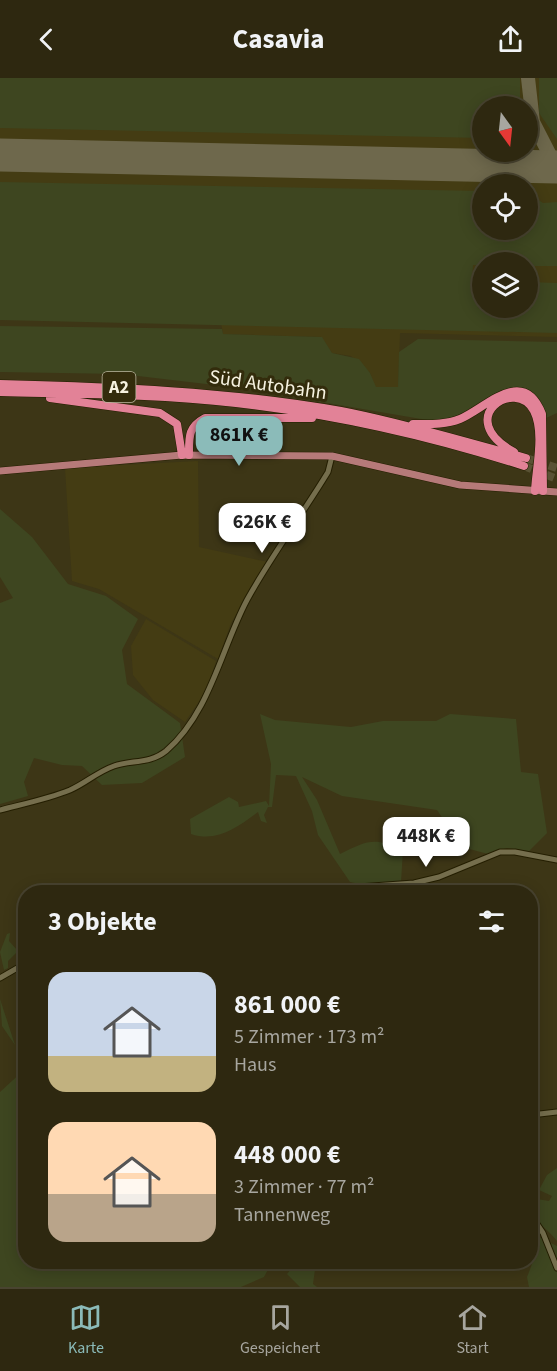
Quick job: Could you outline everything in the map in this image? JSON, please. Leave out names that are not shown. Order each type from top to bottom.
[{"type":"highway","name":"Süd Autobahn","points":[[0,384],[132,388],[226,395],[330,410],[396,423],[525,462]]},
{"type":"highway","name":"Süd Autobahn","points":[[0,392],[191,399],[330,417],[525,462]]},
{"type":"highway","points":[[22,392],[159,413],[177,424],[186,455]]},
{"type":"highway","points":[[396,423],[448,423],[471,414],[499,395],[513,392],[526,395],[534,401],[542,414],[539,491]]},
{"type":"highway","points":[[525,462],[494,439],[488,430],[489,415],[500,401],[522,399],[534,411],[538,434],[539,491]]},
{"type":"highway","points":[[186,455],[190,431],[195,424],[205,418],[330,417]]},
{"type":"main road","points":[[0,471],[186,455],[332,456],[460,485],[557,492]]},
{"type":"street","points":[[0,810],[63,793],[98,772],[117,765],[144,762],[164,753],[178,739],[209,689],[233,626],[249,596],[328,472],[332,456]]},
{"type":"street","points":[[386,885],[414,883],[439,877],[500,852],[515,852],[557,860]]},
{"type":"street","points":[[0,978],[18,968]]},
{"type":"street","points":[[538,1114],[557,1112]]},
{"type":"street","points":[[538,1226],[557,1268]]},
{"type":"shaded area","points":[[0,78],[557,78],[557,337],[400,333],[398,387],[375,387],[370,373],[351,356],[332,353],[321,337],[223,334],[210,261],[0,256]]},
{"type":"shaded area","points":[[198,461],[199,547],[268,562],[231,623],[218,659],[99,589],[72,581],[65,468]]},
{"type":"shaded area","points":[[146,619],[216,661],[206,691],[185,722],[153,700],[133,675],[131,646]]},
{"type":"green space","points":[[0,78],[520,78],[520,96],[472,96],[472,138],[0,128]]},
{"type":"green space","points":[[539,78],[557,78],[557,139],[539,113]]},
{"type":"green space","points":[[0,182],[472,191],[472,240],[538,240],[538,200],[543,203],[557,202],[557,266],[538,266],[538,252],[472,252],[472,318],[538,318],[538,282],[557,283],[557,333],[0,320]]},
{"type":"green space","points":[[0,326],[222,329],[223,334],[322,337],[332,353],[359,359],[370,373],[376,387],[398,387],[399,352],[418,339],[557,342],[557,413],[546,418],[543,408],[517,389],[505,390],[457,415],[433,421],[240,388],[121,374],[0,372]]},
{"type":"green space","points":[[0,509],[32,537],[68,584],[106,596],[138,619],[122,650],[127,684],[180,723],[185,757],[142,783],[102,785],[82,766],[62,765],[34,758],[24,782],[28,796],[0,804],[0,603],[13,598],[0,577]]},
{"type":"green space","points":[[260,714],[275,720],[351,727],[383,721],[436,721],[450,714],[516,719],[521,772],[538,774],[547,833],[529,851],[507,848],[488,854],[462,847],[437,810],[342,796],[302,777],[317,800],[340,854],[371,842],[385,843],[403,850],[401,882],[360,884],[350,882],[318,835],[312,811],[296,776],[276,775],[272,807],[268,807],[264,815],[267,823],[261,821],[258,812],[235,828],[218,835],[191,834],[190,819],[229,797],[238,802],[239,807],[266,801],[269,806],[271,764]]},
{"type":"green space","points":[[10,933],[9,941],[18,951],[8,961],[8,968],[4,970],[0,952],[7,934]]},
{"type":"green space","points":[[0,999],[15,1045],[2,1026]]},
{"type":"green space","points":[[18,1075],[18,1269],[268,1269],[264,1277],[241,1287],[0,1287],[0,1092]]},
{"type":"green space","points":[[557,1168],[557,1241],[538,1221],[538,1199],[549,1201],[552,1196],[539,1190],[547,1175]]},
{"type":"green space","points":[[538,1236],[557,1246],[557,1287],[529,1287],[527,1277],[530,1269],[538,1269]]},
{"type":"green space","points":[[291,1269],[315,1269],[313,1284],[317,1287],[300,1287],[287,1274]]},
{"type":"taxiway","points":[[528,78],[533,122],[556,167]]},
{"type":"runway","points":[[0,155],[557,167]]},
{"type":"tunnel","points":[[526,458],[557,468]]},
{"type":"tunnel","points":[[524,466],[557,479]]}]
